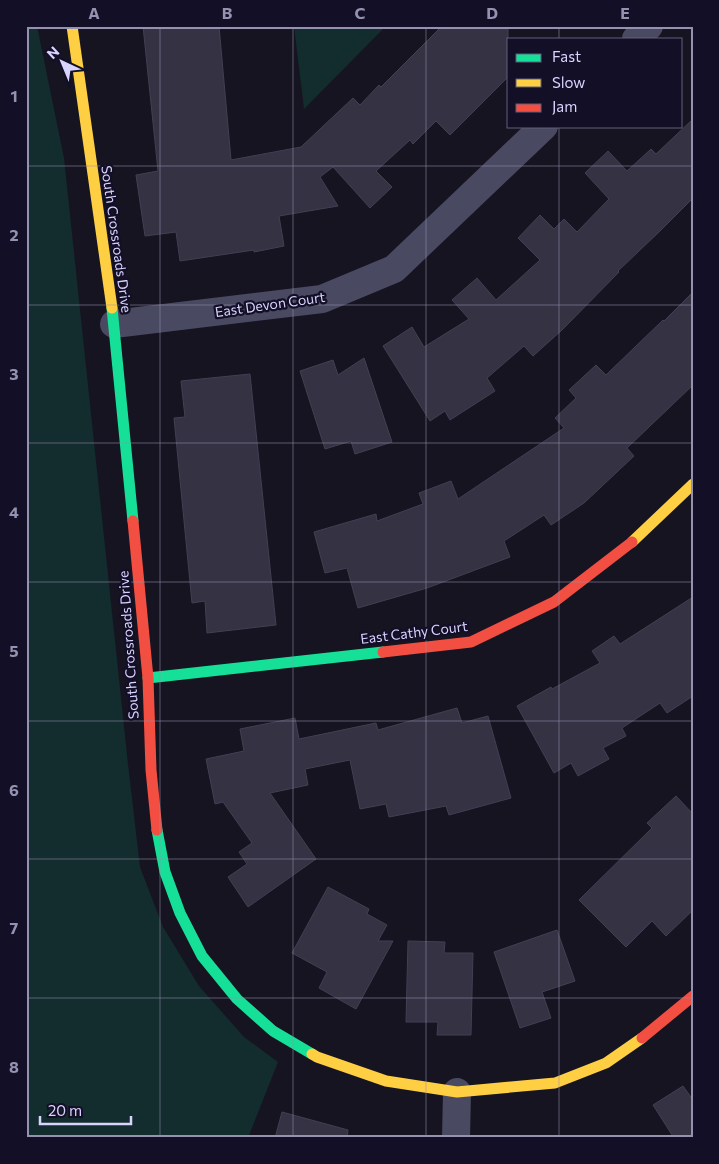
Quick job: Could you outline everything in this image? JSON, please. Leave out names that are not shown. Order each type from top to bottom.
[{"type":"street","name":"South Crossroads Drive","points":[[72,26],[114,324],[148,678],[151,770],[158,839],[165,872],[180,913],[202,956],[237,999],[273,1032],[317,1057],[386,1081],[457,1092],[555,1083],[606,1063],[646,1035],[693,996]]},
{"type":"street","points":[[637,38],[649,26]]},
{"type":"street","name":"East Devon Court","points":[[114,324],[322,299],[394,269],[542,128]]},
{"type":"street","name":"East Cathy Court","points":[[148,678],[472,642],[554,602],[638,537],[693,484]]},
{"type":"street","points":[[456,1138],[457,1092]]},
{"type":"green space","points":[[26,26],[37,26],[64,158],[140,867],[163,927],[199,986],[244,1037],[278,1062],[248,1138],[27,1138]]},
{"type":"green space","points":[[294,26],[386,26],[304,109]]},
{"type":"building","points":[[143,26],[219,26],[231,160],[301,147],[353,98],[360,105],[379,85],[381,87],[442,26],[508,26],[507,78],[450,135],[436,121],[413,144],[410,140],[376,171],[392,187],[370,208],[333,167],[320,177],[338,206],[279,216],[284,246],[254,252],[254,250],[180,261],[176,232],[145,236],[136,175],[158,171]]},
{"type":"building","points":[[693,119],[693,198],[618,271],[562,330],[533,356],[524,346],[487,378],[495,391],[450,420],[445,411],[430,421],[383,346],[412,327],[424,347],[469,319],[452,300],[477,278],[496,300],[540,260],[518,238],[540,215],[554,229],[564,219],[577,232],[609,199],[585,173],[608,151],[627,171],[651,149],[656,154]]},
{"type":"building","points":[[693,292],[693,385],[627,448],[634,456],[584,503],[551,525],[544,515],[504,541],[510,557],[427,588],[358,608],[347,568],[325,573],[314,532],[376,514],[377,521],[423,504],[419,493],[451,481],[458,499],[564,428],[555,418],[576,398],[569,390],[596,365],[606,375]]},
{"type":"building","points":[[364,358],[392,442],[355,454],[351,441],[325,449],[300,371],[333,360],[338,375]]},
{"type":"building","points":[[250,374],[276,625],[207,633],[205,601],[192,603],[174,418],[185,417],[181,381]]},
{"type":"building","points":[[693,597],[693,696],[667,713],[660,703],[622,728],[626,736],[603,748],[609,759],[578,776],[571,763],[554,773],[517,706],[600,663],[592,651],[614,636],[620,644]]},
{"type":"building","points":[[457,708],[462,723],[488,716],[511,798],[449,815],[446,806],[389,817],[386,804],[360,809],[350,760],[305,769],[308,785],[270,793],[316,859],[248,907],[228,877],[247,864],[239,852],[252,843],[223,802],[215,804],[206,759],[244,751],[240,729],[295,718],[299,739],[376,723],[378,730]]},
{"type":"building","points":[[676,796],[693,814],[693,910],[666,936],[652,921],[626,947],[579,900],[652,828],[647,823]]},
{"type":"building","points":[[328,887],[369,909],[367,914],[387,925],[378,941],[393,941],[356,1009],[319,988],[327,972],[292,953]]},
{"type":"building","points":[[557,930],[575,981],[542,992],[551,1018],[520,1028],[494,952]]},
{"type":"building","points":[[408,941],[445,942],[444,953],[473,953],[471,1035],[437,1035],[438,1022],[406,1022]]},
{"type":"building","points":[[683,1086],[693,1100],[693,1138],[674,1138],[653,1105]]},
{"type":"building","points":[[282,1112],[348,1130],[347,1138],[275,1138]]},
{"type":"traffic: fast","points":[[112,308],[133,521]]},
{"type":"traffic: fast","points":[[148,678],[383,652]]},
{"type":"traffic: fast","points":[[157,830],[165,872],[180,913],[202,956],[237,999],[273,1031],[312,1054]]},
{"type":"traffic: slow","points":[[72,26],[112,308]]},
{"type":"traffic: slow","points":[[632,542],[693,484]]},
{"type":"traffic: slow","points":[[312,1054],[386,1081],[457,1092],[555,1083],[606,1063],[642,1038]]},
{"type":"traffic: jam","points":[[133,521],[148,678],[151,770],[157,830]]},
{"type":"traffic: jam","points":[[383,652],[471,642],[554,602],[632,542]]},
{"type":"traffic: jam","points":[[642,1038],[693,996]]}]
